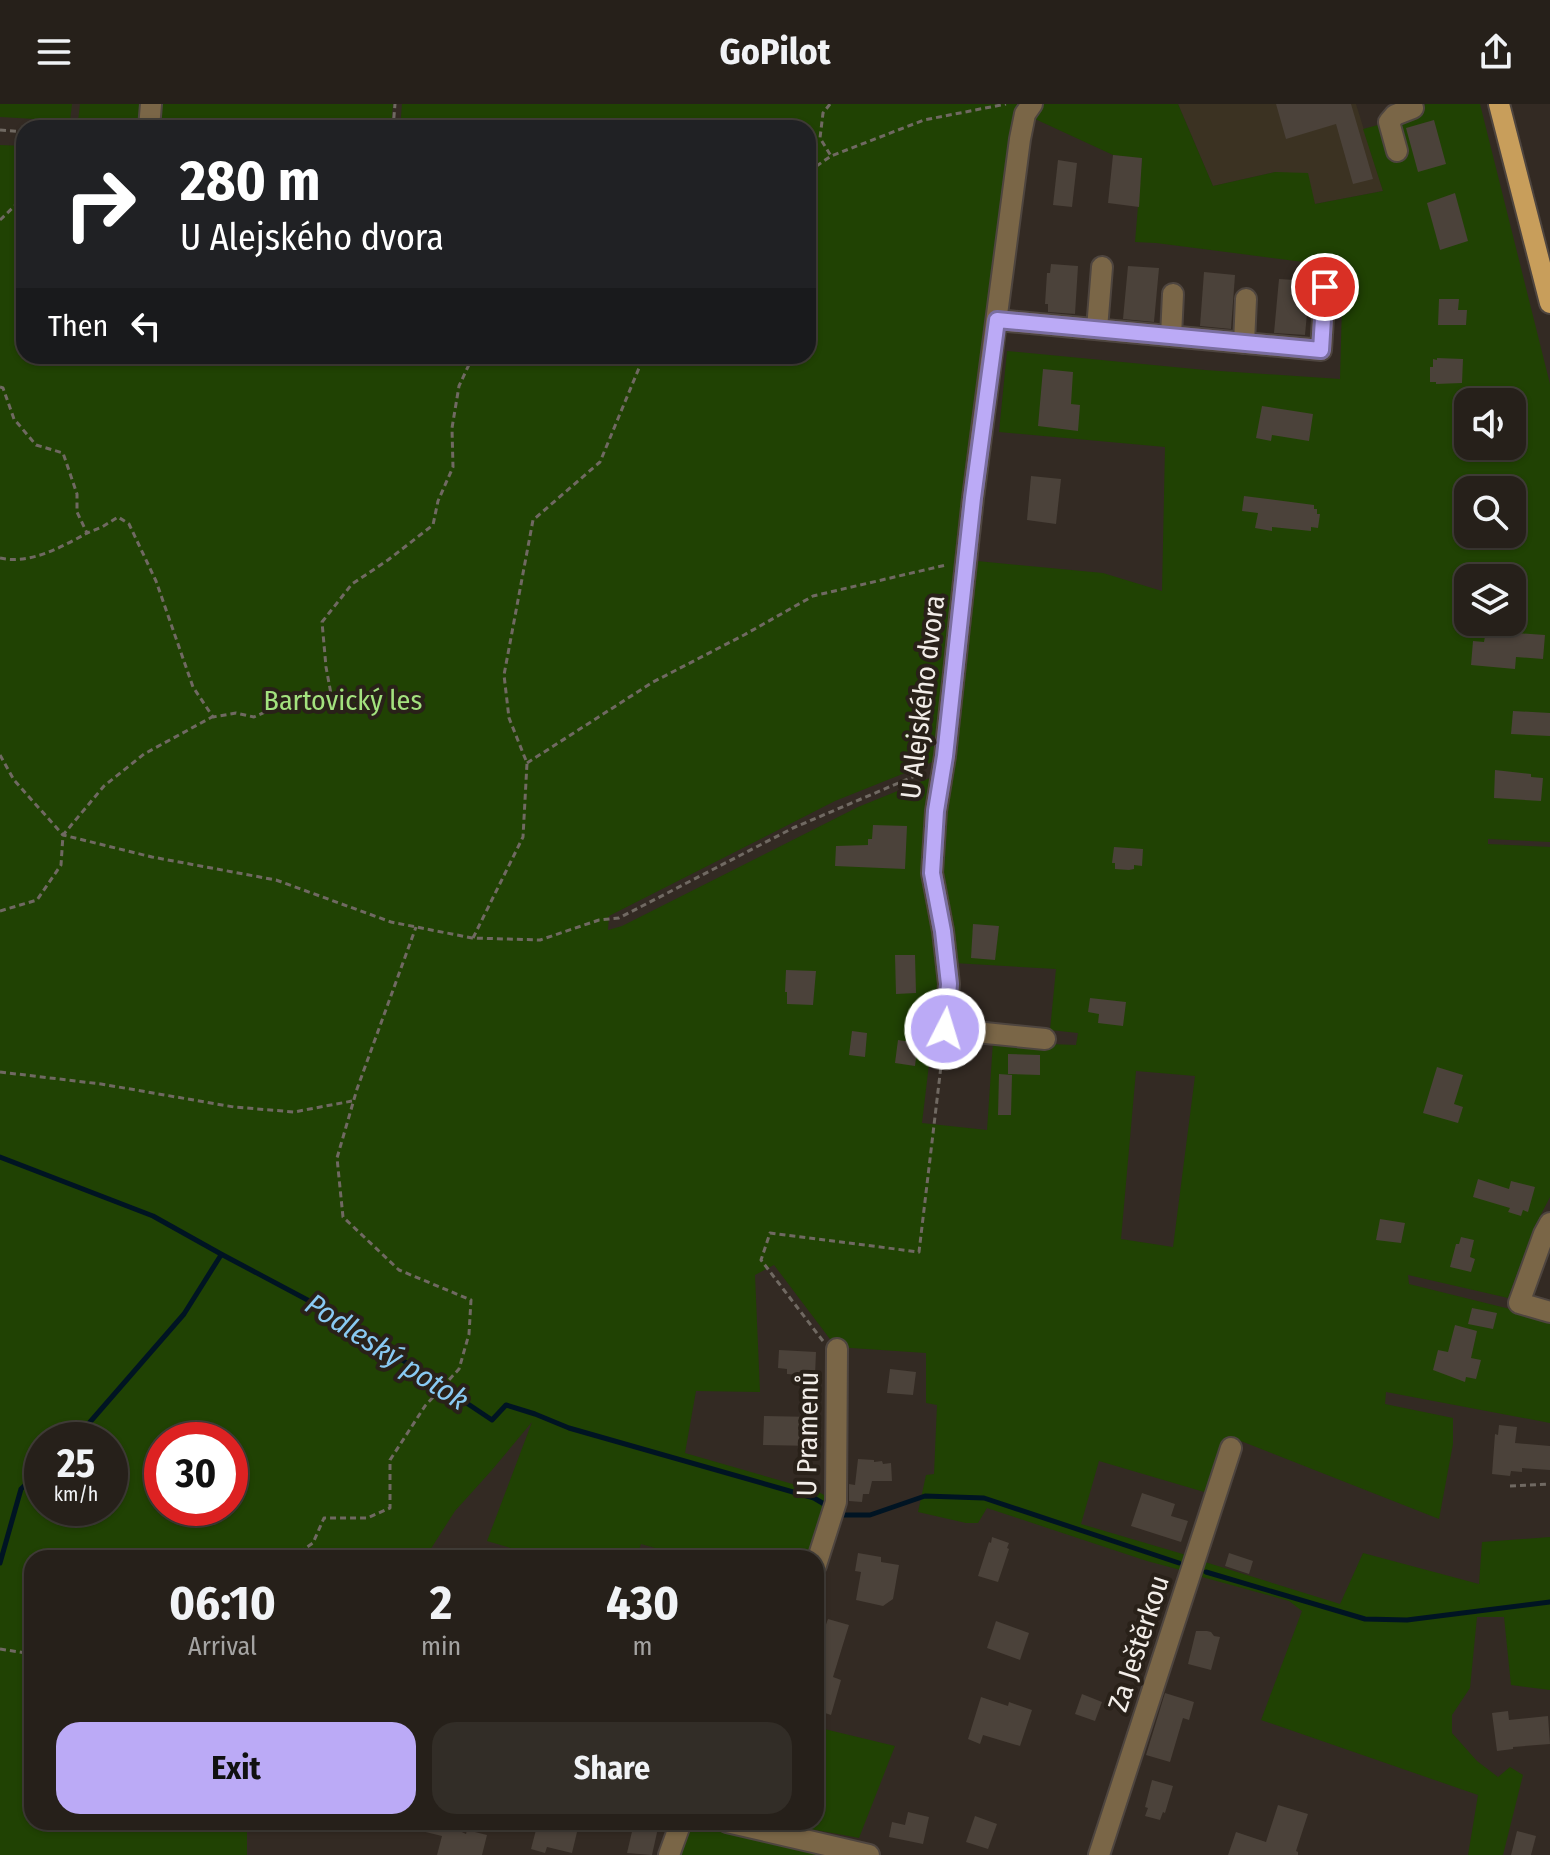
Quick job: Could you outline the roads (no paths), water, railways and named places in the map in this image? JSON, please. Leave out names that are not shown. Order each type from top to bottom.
[{"type":"main road","points":[[1499,104],[1550,303]]},
{"type":"street","name":"U Alejského dvora","points":[[1032,104],[1025,114],[1020,139],[990,368],[936,811],[932,873],[949,984],[945,1029],[1045,1039]]},
{"type":"street","points":[[1397,151],[1389,122],[1395,115],[1417,105]]},
{"type":"street","points":[[1097,329],[1102,267]]},
{"type":"street","points":[[997,320],[1321,350],[1325,287]]},
{"type":"street","points":[[1171,336],[1173,294]]},
{"type":"street","points":[[1244,343],[1246,299]]},
{"type":"street","points":[[1550,1223],[1519,1303],[1550,1312]]},
{"type":"street","name":"U Pramenů","points":[[821,1550],[836,1502],[837,1354]]},
{"type":"street","name":"Za Ještěrkou","points":[[1099,1855],[1231,1448]]},
{"type":"street","points":[[669,1855],[678,1830]]},
{"type":"street","points":[[764,1830],[869,1855]]},
{"type":"waterway","name":"Podleský potok","points":[[0,1157],[153,1216],[332,1313],[492,1420],[506,1405],[569,1428],[814,1498],[829,1507]]},
{"type":"waterway","points":[[90,1422],[184,1314],[221,1255]]},
{"type":"waterway","points":[[0,1563],[24,1486]]},
{"type":"waterway","name":"Podleský potok","points":[[843,1515],[870,1515],[925,1496],[984,1498],[1179,1563]]},
{"type":"waterway","name":"Podleský potok","points":[[1206,1572],[1365,1619],[1407,1620],[1550,1602]]},
{"type":"park label","name":"Bartovický les","points":[[343,700]]}]
